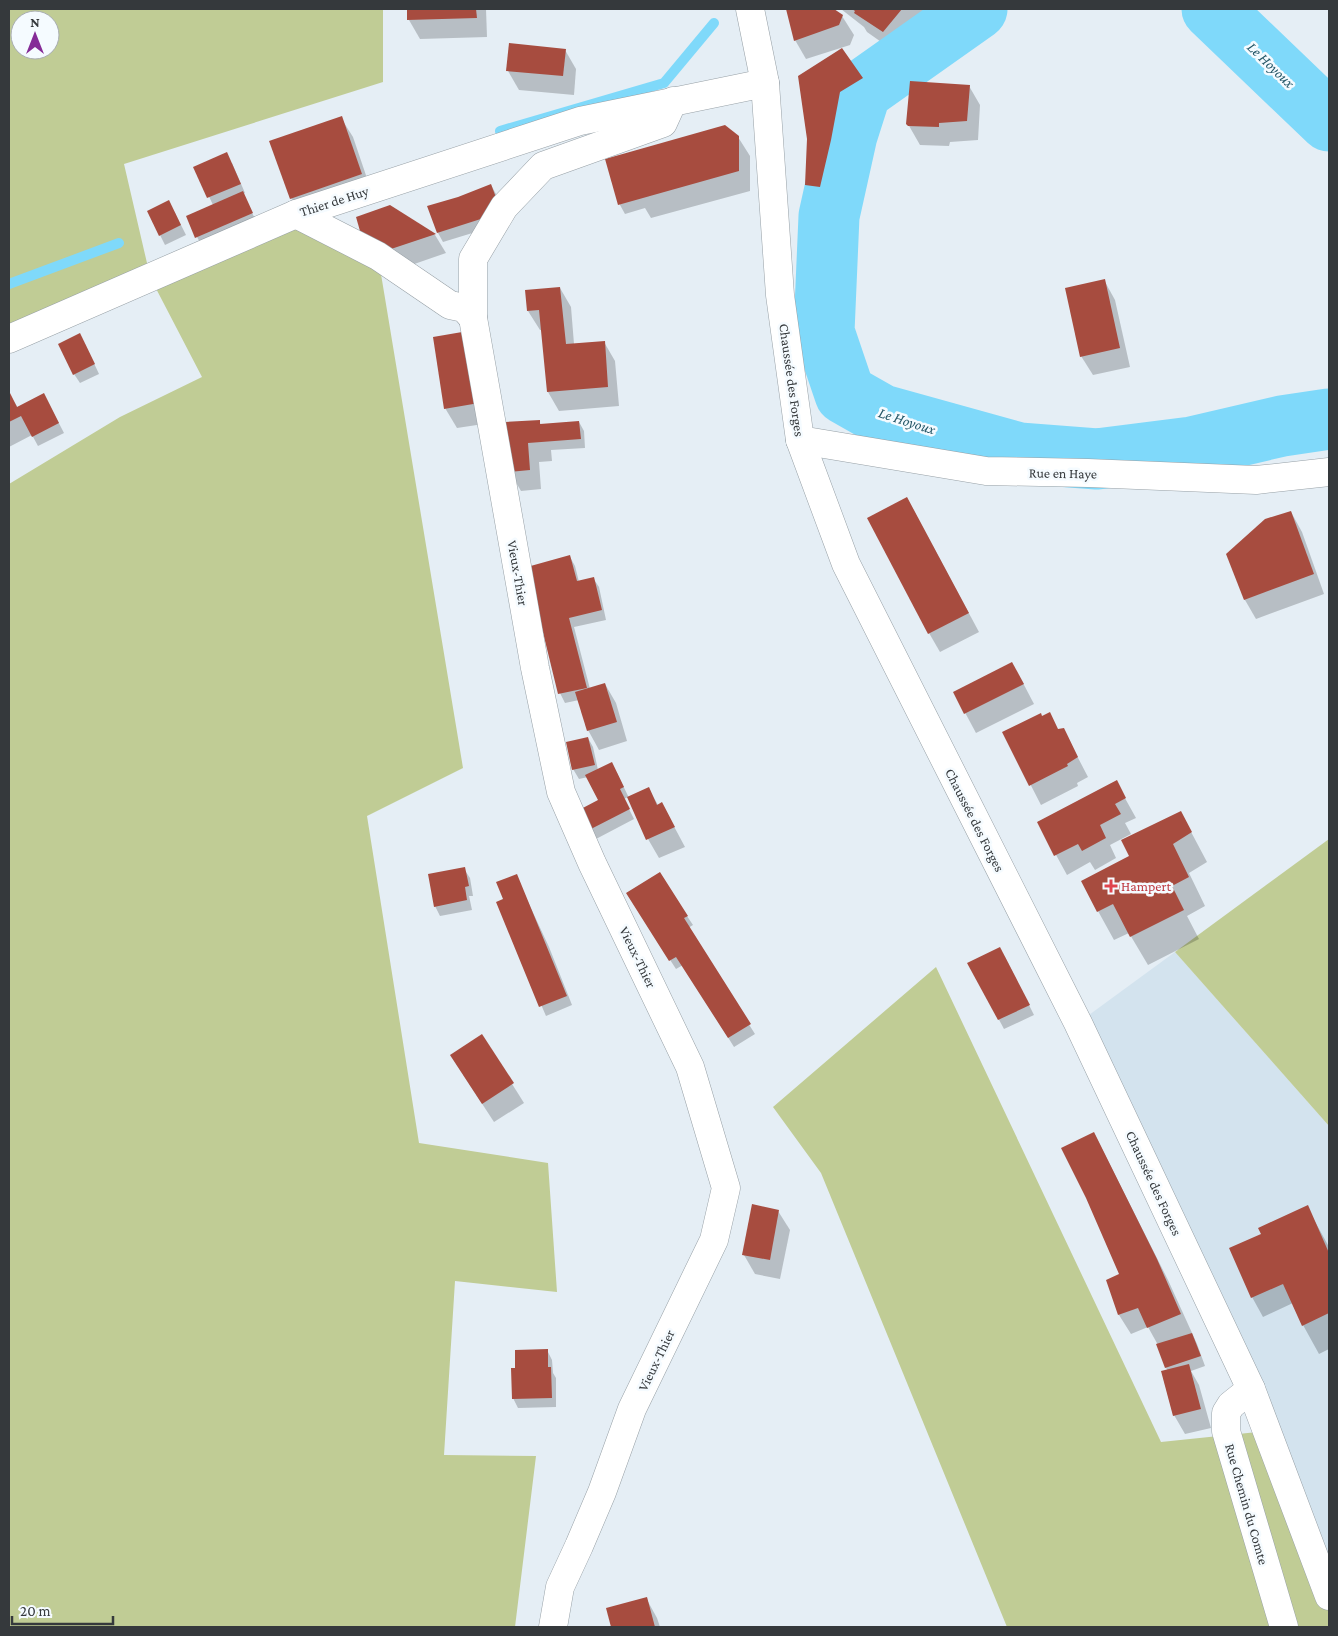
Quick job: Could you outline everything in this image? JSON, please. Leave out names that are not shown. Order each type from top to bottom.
[{"type":"street","name":"Chaussée des Forges","points":[[750,9],[765,83],[780,295],[800,440],[846,564],[1078,1023],[1252,1389],[1329,1596]]},
{"type":"street","name":"Thier de Huy","points":[[9,339],[296,214],[580,121],[765,83]]},
{"type":"street","name":"Vieux-Thier","points":[[554,1627],[560,1587],[602,1492],[632,1409],[714,1240],[726,1188],[690,1067],[592,863],[561,792],[535,668],[473,318],[473,259],[504,207],[543,166],[663,123],[673,101]]},
{"type":"street","points":[[296,214],[378,256],[450,305],[464,308],[473,318]]},
{"type":"street","name":"Rue en Haye","points":[[800,440],[986,471],[1088,472],[1256,480],[1329,472]]},
{"type":"street","name":"Rue Chemin du Comte","points":[[1252,1389],[1231,1406],[1226,1413],[1226,1431],[1284,1627]]},
{"type":"shaded area","points":[[1175,952],[1329,1126],[1329,1596],[1078,1023]]},
{"type":"green space","points":[[9,9],[383,9],[383,82],[124,164],[150,276],[296,214],[378,256],[463,768],[367,816],[419,1143],[548,1163],[557,1292],[455,1281],[444,1455],[536,1456],[515,1627],[9,1627],[9,484],[120,417],[202,377],[150,277],[9,339]]},
{"type":"green space","points":[[1329,839],[1329,1126],[1175,952]]},
{"type":"green space","points":[[936,967],[1161,1442],[1267,1431],[1329,1596],[1329,1627],[1007,1627],[821,1173],[773,1107]]},
{"type":"building","points":[[407,9],[476,9],[477,18],[407,20]]},
{"type":"building","points":[[786,9],[834,9],[843,15],[839,25],[794,41]]},
{"type":"building","points":[[852,9],[902,9],[883,32],[854,13],[855,11]]},
{"type":"building","points":[[509,43],[566,49],[563,76],[506,71]]},
{"type":"building","points":[[842,48],[863,78],[840,92],[820,187],[805,185],[807,139],[798,76]]},
{"type":"building","points":[[910,81],[970,85],[967,121],[939,123],[939,127],[908,126],[906,124]]},
{"type":"building","points":[[342,116],[362,174],[290,199],[269,141]]},
{"type":"building","points":[[725,125],[739,136],[739,171],[618,205],[605,159]]},
{"type":"building","points":[[227,152],[241,184],[207,198],[193,167]]},
{"type":"building","points":[[491,184],[498,203],[487,217],[437,233],[427,206],[458,197]]},
{"type":"building","points":[[243,191],[253,213],[195,238],[186,216]]},
{"type":"building","points":[[169,200],[181,225],[159,236],[147,211]]},
{"type":"building","points":[[390,205],[436,234],[385,251],[362,238],[356,217]]},
{"type":"building","points":[[1105,279],[1120,348],[1080,357],[1065,288]]},
{"type":"building","points":[[560,287],[566,344],[605,341],[608,387],[547,392],[539,310],[527,311],[525,290]]},
{"type":"building","points":[[468,331],[479,403],[444,409],[433,337]]},
{"type":"building","points":[[80,333],[95,364],[73,375],[58,344]]},
{"type":"building","points":[[9,391],[17,407],[44,393],[59,423],[32,437],[21,416],[9,422]]},
{"type":"building","points":[[540,420],[540,424],[579,421],[581,439],[528,443],[530,470],[509,472],[505,422]]},
{"type":"building","points":[[907,497],[969,613],[928,634],[867,518]]},
{"type":"building","points":[[1291,511],[1314,574],[1244,600],[1226,554],[1265,519]]},
{"type":"building","points":[[570,555],[577,581],[594,577],[602,610],[569,618],[587,688],[558,694],[527,567]]},
{"type":"building","points":[[1012,662],[1024,684],[964,714],[953,692]]},
{"type":"building","points":[[605,683],[617,722],[587,731],[575,692]]},
{"type":"building","points":[[1050,712],[1058,729],[1064,728],[1078,757],[1067,764],[1068,766],[1029,786],[1002,732],[1041,713],[1042,716]]},
{"type":"building","points":[[588,737],[595,765],[572,770],[566,742]]},
{"type":"building","points":[[612,762],[624,787],[620,789],[630,809],[589,830],[579,810],[598,800],[585,775]]},
{"type":"building","points":[[1117,780],[1126,798],[1115,804],[1121,814],[1100,825],[1106,838],[1082,851],[1078,844],[1054,856],[1037,822]]},
{"type":"building","points":[[649,787],[657,805],[662,802],[675,827],[646,840],[627,797]]},
{"type":"building","points":[[1181,811],[1192,832],[1173,844],[1189,877],[1172,886],[1184,910],[1130,937],[1113,904],[1097,912],[1081,881],[1129,856],[1121,840]]},
{"type":"building","points":[[465,867],[469,886],[465,887],[467,900],[434,907],[428,874]]},
{"type":"building","points":[[660,872],[688,916],[684,918],[751,1024],[728,1038],[676,957],[669,961],[626,893]]},
{"type":"building","points":[[517,874],[567,996],[539,1007],[496,902],[503,899],[496,882]]},
{"type":"building","points":[[1000,947],[1030,1005],[998,1020],[967,963]]},
{"type":"building","points":[[482,1034],[514,1083],[482,1104],[450,1055]]},
{"type":"building","points":[[1094,1132],[1157,1259],[1181,1314],[1147,1328],[1138,1308],[1118,1315],[1106,1280],[1119,1274],[1086,1198],[1061,1148]]},
{"type":"building","points":[[752,1204],[779,1210],[770,1260],[742,1255]]},
{"type":"building","points":[[1308,1205],[1329,1253],[1329,1313],[1302,1326],[1283,1284],[1251,1298],[1229,1248],[1261,1234],[1258,1228]]},
{"type":"building","points":[[1192,1333],[1201,1356],[1165,1368],[1156,1344]]},
{"type":"building","points":[[548,1349],[548,1367],[551,1367],[552,1398],[512,1399],[511,1368],[515,1368],[515,1350]]},
{"type":"building","points":[[1189,1364],[1201,1409],[1173,1416],[1161,1371]]},
{"type":"building","points":[[647,1597],[655,1627],[611,1627],[606,1608]]},
{"type":"waterway","name":"Le Hoyoux","points":[[977,9],[861,91],[847,135],[829,216],[824,332],[845,394],[882,415],[1019,453],[1097,459],[1192,447],[1282,426],[1329,419]]},
{"type":"waterway","name":"Le Hoyoux","points":[[1212,9],[1329,121]]},
{"type":"waterway","points":[[500,131],[664,83],[714,23]]},
{"type":"waterway","points":[[9,284],[119,243]]},
{"type":"place","name":"Hampert","points":[[1111,886]]}]
